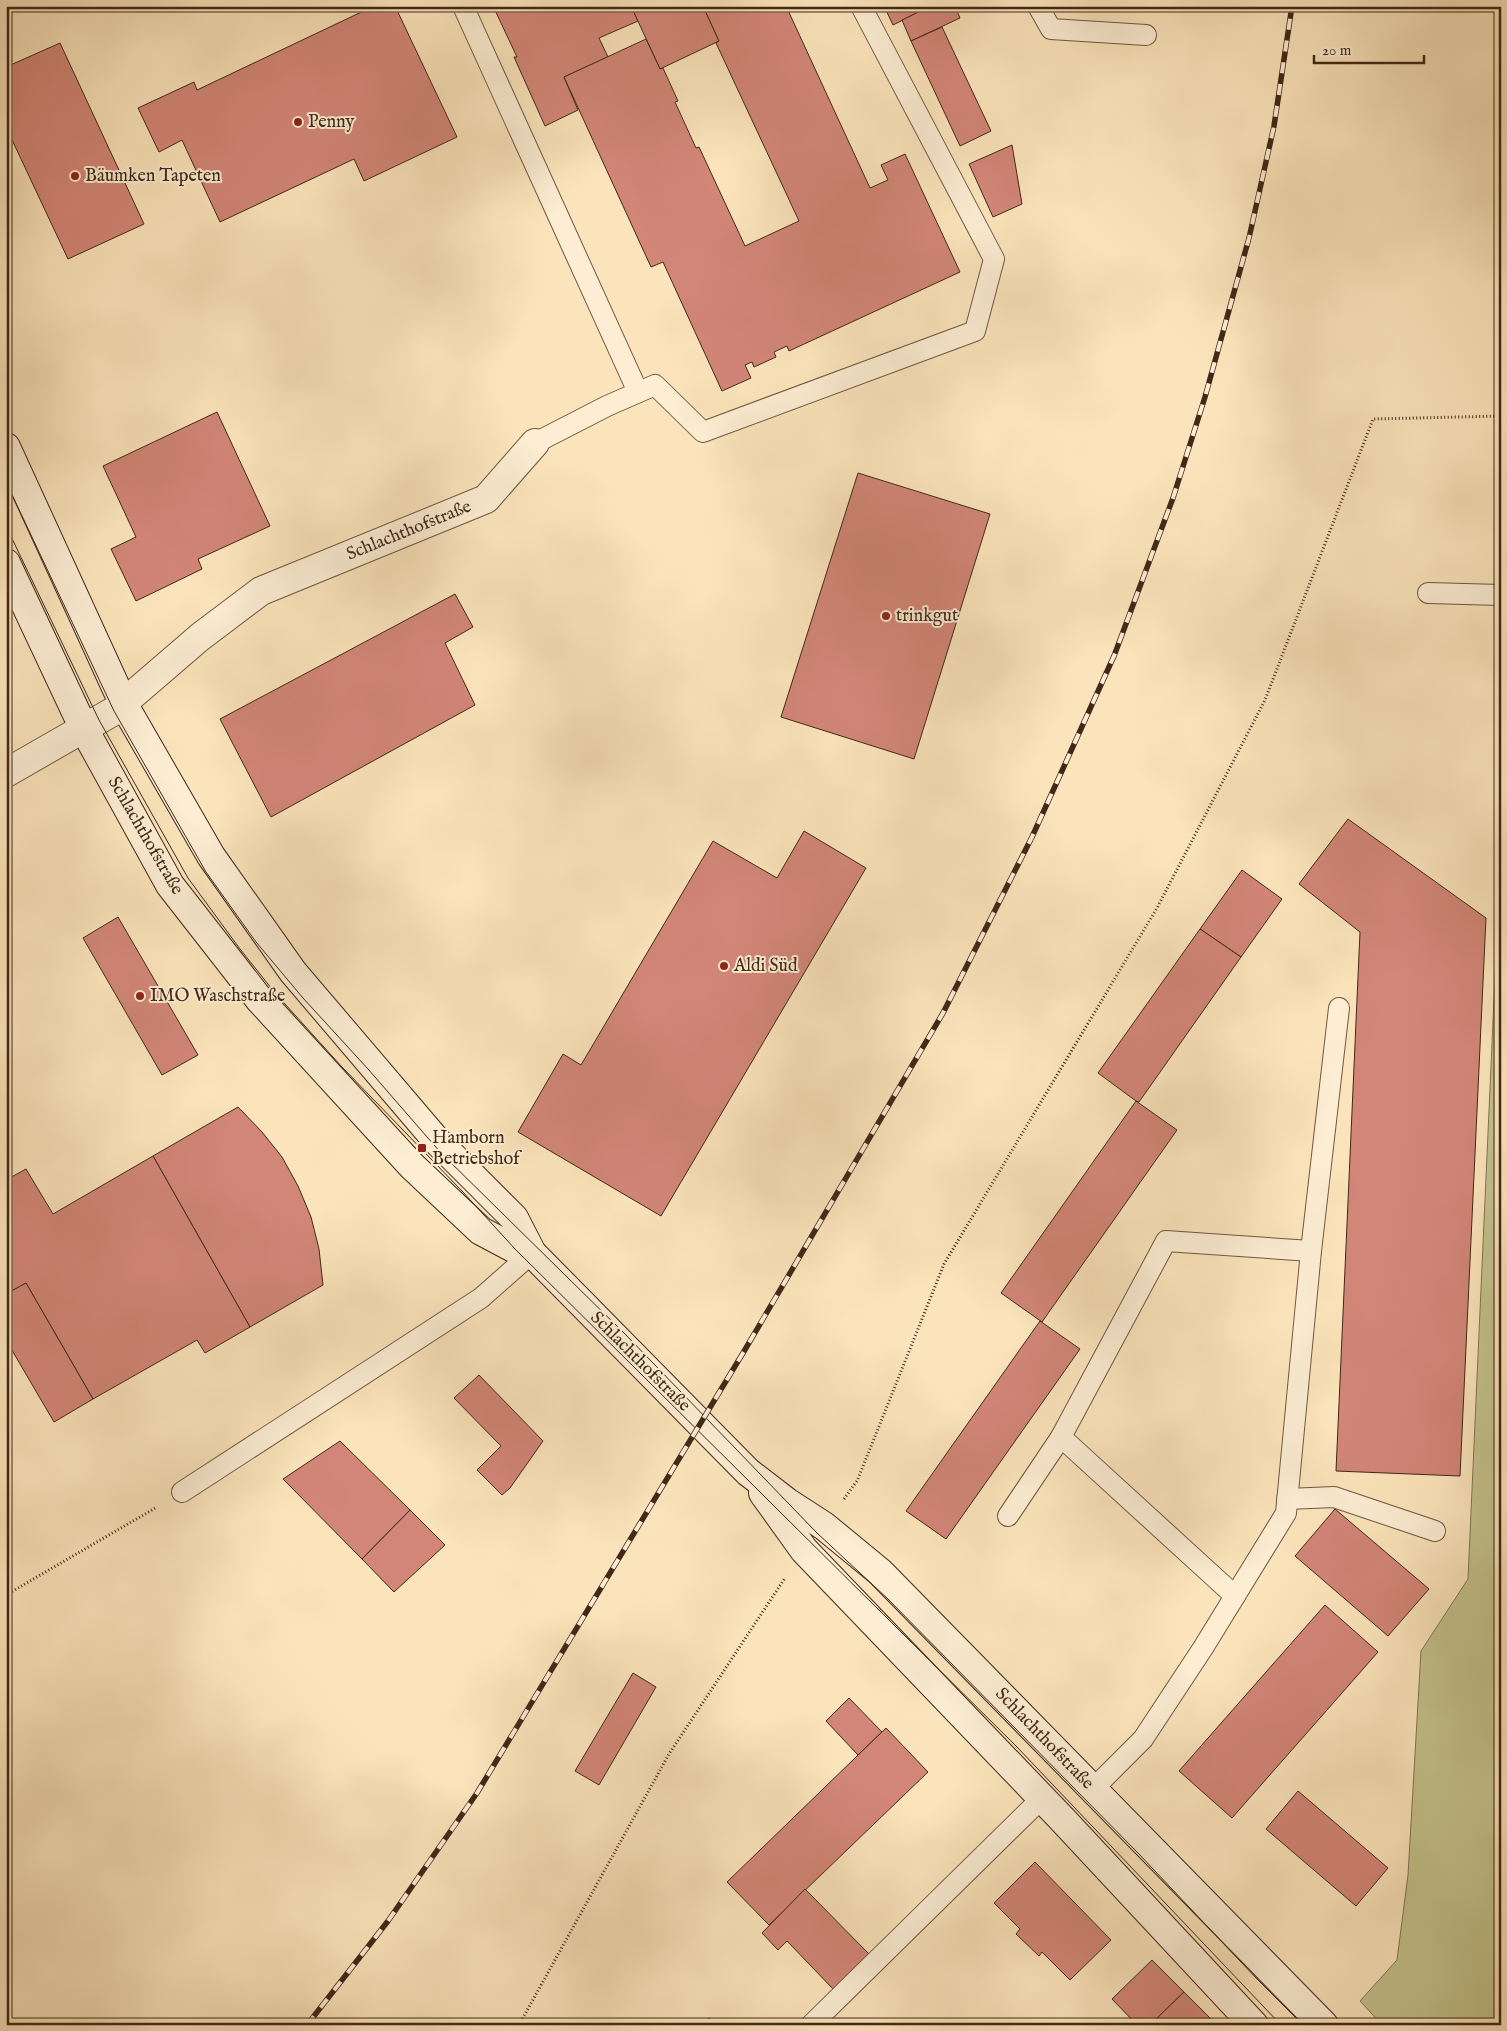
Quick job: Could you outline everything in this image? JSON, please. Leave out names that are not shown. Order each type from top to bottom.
[{"type":"street","name":"Schlachthofstraße","points":[[92,725],[124,705],[200,637],[261,591],[486,499],[536,444]]},
{"type":"street","name":"Schlachthofstraße","points":[[6,447],[124,705],[211,856],[293,972],[438,1141],[514,1218],[532,1253],[748,1472],[787,1502],[824,1526],[880,1572],[1324,2025]]},
{"type":"street","name":"Schlachthofstraße","points":[[6,563],[92,725],[170,885],[259,999],[426,1179],[481,1230],[515,1249],[532,1253]]},
{"type":"street","points":[[6,774],[92,725]]},
{"type":"street","name":"Schlachthofstraße","points":[[748,1472],[804,1550],[1042,1798],[1254,2025]]},
{"type":"lane","points":[[463,6],[638,392]]},
{"type":"lane","points":[[536,444],[607,406],[655,385],[703,432],[975,331],[994,259],[861,6]]},
{"type":"lane","points":[[1038,6],[1051,29],[1146,34]]},
{"type":"lane","points":[[1428,593],[1501,595]]},
{"type":"lane","points":[[1093,1789],[1143,1739],[1204,1648],[1286,1513],[1311,1251],[1338,1008]]},
{"type":"lane","points":[[1008,1516],[1062,1437],[1166,1241],[1311,1251]]},
{"type":"lane","points":[[182,1492],[481,1298],[532,1253]]},
{"type":"lane","points":[[1062,1437],[1235,1596]]},
{"type":"lane","points":[[1288,1499],[1334,1497],[1435,1531]]},
{"type":"lane","points":[[811,2025],[1042,1798]]},
{"type":"path","points":[[824,1526],[857,1480],[944,1264],[1157,908],[1265,700],[1373,419],[1501,416]]},
{"type":"path","points":[[6,1595],[182,1492]]},
{"type":"path","points":[[519,2025],[669,1754],[804,1550]]},
{"type":"shaded area","points":[[1498,910],[1501,910],[1501,2025],[1382,2025],[1360,2001],[1397,1960],[1408,1875],[1421,1651],[1468,1579]]},
{"type":"building","name":"Penny","points":[[374,6],[395,6],[457,137],[364,181],[354,159],[220,222],[182,140],[159,152],[138,108],[194,82],[197,90]]},
{"type":"building","points":[[493,6],[631,6],[638,21],[599,38],[608,57],[564,77],[578,110],[545,126],[514,57],[517,57]]},
{"type":"building","points":[[631,6],[703,6],[719,41],[660,69]]},
{"type":"building","points":[[703,6],[786,6],[870,188],[888,180],[881,165],[905,154],[960,272],[789,351],[787,346],[774,352],[776,357],[754,367],[752,362],[745,365],[751,378],[722,391],[663,262],[651,267],[564,77],[646,39],[660,69],[663,68],[678,101],[675,102],[696,148],[699,147],[745,246],[799,221],[716,43],[719,41]]},
{"type":"building","points":[[884,6],[931,6],[893,25]]},
{"type":"building","points":[[931,6],[955,6],[960,18],[911,41],[902,20]]},
{"type":"building","points":[[942,27],[991,131],[960,146],[911,41]]},
{"type":"building","name":"Bäumken Tapeten","points":[[60,43],[144,224],[68,259],[6,127],[6,67]]},
{"type":"building","points":[[1012,145],[1022,204],[993,217],[969,164]]},
{"type":"building","points":[[217,412],[270,526],[198,559],[202,569],[136,601],[111,549],[136,537],[103,466]]},
{"type":"building","name":"trinkgut","points":[[858,473],[990,514],[914,759],[781,717]]},
{"type":"building","points":[[455,594],[473,627],[445,643],[475,705],[271,817],[220,719]]},
{"type":"building","points":[[1348,819],[1486,918],[1460,1476],[1336,1471],[1360,932],[1299,884]]},
{"type":"building","name":"Aldi Süd","points":[[804,831],[866,868],[661,1216],[518,1132],[563,1054],[581,1065],[713,841],[777,878]]},
{"type":"building","points":[[1242,870],[1282,899],[1241,957],[1200,929]]},
{"type":"building","name":"IMO Waschstraße","points":[[118,917],[198,1055],[162,1075],[83,938]]},
{"type":"building","points":[[1200,929],[1241,957],[1139,1102],[1136,1101],[1098,1073]]},
{"type":"building","points":[[1136,1101],[1177,1130],[1042,1322],[1001,1293]]},
{"type":"building","points":[[238,1107],[262,1132],[282,1157],[298,1186],[311,1217],[319,1249],[323,1285],[250,1327],[153,1156]]},
{"type":"building","points":[[153,1156],[250,1327],[205,1353],[197,1340],[93,1399],[26,1283],[6,1294],[6,1180],[26,1169],[53,1214]]},
{"type":"building","points":[[26,1283],[93,1399],[54,1422],[6,1340],[6,1294]]},
{"type":"building","points":[[1040,1321],[1080,1349],[946,1539],[906,1511]]},
{"type":"building","points":[[479,1375],[543,1441],[510,1488],[502,1495],[477,1470],[501,1446],[454,1398]]},
{"type":"building","points":[[340,1441],[410,1510],[362,1559],[283,1479]]},
{"type":"building","points":[[1335,1509],[1429,1589],[1388,1636],[1295,1556]]},
{"type":"building","points":[[410,1510],[445,1545],[394,1592],[362,1559]]},
{"type":"building","points":[[1325,1605],[1378,1652],[1232,1818],[1179,1771]]},
{"type":"building","points":[[633,1673],[656,1687],[599,1785],[575,1771]]},
{"type":"building","points":[[849,1698],[882,1732],[858,1755],[826,1721]]},
{"type":"building","points":[[886,1728],[928,1772],[769,1925],[727,1882]]},
{"type":"building","points":[[1298,1791],[1388,1868],[1356,1906],[1266,1829]]},
{"type":"building","points":[[1035,1862],[1111,1940],[1070,1980],[1042,1952],[1039,1956],[1016,1934],[1020,1929],[994,1903]]},
{"type":"building","points":[[805,1889],[870,1955],[834,1990],[787,1941],[778,1950],[762,1933]]},
{"type":"building","points":[[1152,1960],[1184,1992],[1150,2025],[1137,2025],[1112,1999]]},
{"type":"building","points":[[1184,1992],[1210,2018],[1203,2025],[1150,2025]]},
{"type":"building","points":[[710,2018],[710,2025],[692,2025]]},
{"type":"building","points":[[1210,2018],[1216,2025],[1203,2025]]},
{"type":"tram line","points":[[6,482],[114,711],[206,872],[256,942],[303,998],[441,1153],[625,1334],[817,1533],[888,1599],[1138,1853],[1303,2025]]},
{"type":"tram line","points":[[6,526],[99,720],[188,878],[276,994],[342,1067],[462,1191],[515,1249],[1017,1747],[1281,2025]]},
{"type":"railway","points":[[307,2025],[388,1921],[477,1793],[743,1353],[943,1013],[1032,837],[1114,656],[1173,498],[1205,397],[1249,238],[1274,126],[1292,6]]},
{"type":"place","name":"Penny","points":[[298,122]]},
{"type":"place","name":"Bäumken Tapeten","points":[[75,176]]},
{"type":"place","name":"trinkgut","points":[[886,616]]},
{"type":"place","name":"Aldi Süd","points":[[724,966]]},
{"type":"place","name":"IMO Waschstraße","points":[[140,996]]},
{"type":"place","name":"Hamborn Betriebshof","points":[[422,1148]]}]
